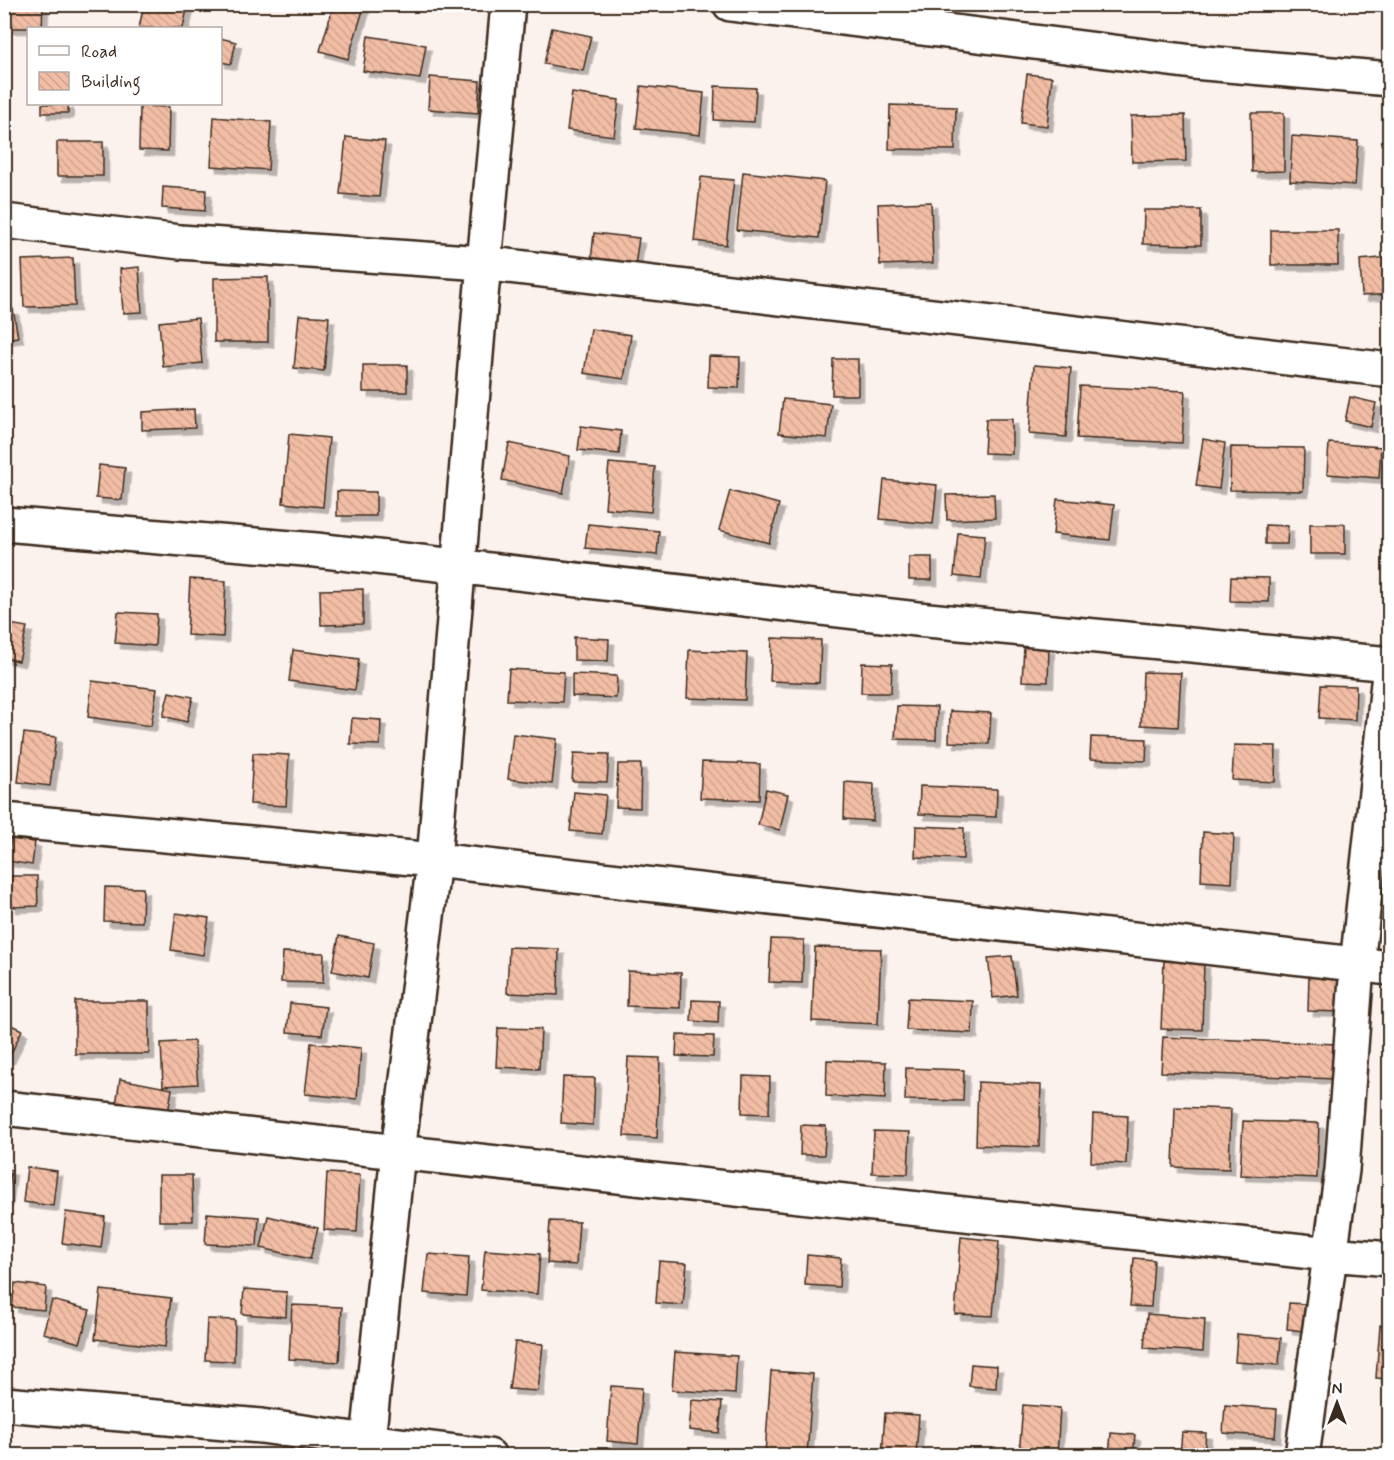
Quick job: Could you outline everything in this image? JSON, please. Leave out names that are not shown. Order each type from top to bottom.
[{"type":"street","points":[[367,1448],[398,1152],[434,860],[483,263],[508,4]]},
{"type":"street","points":[[730,4],[1193,62],[1389,79]]},
{"type":"street","points":[[4,221],[180,242],[483,263],[1389,370]]},
{"type":"street","points":[[4,524],[316,550],[917,619],[1389,664],[1357,965],[1342,1170],[1302,1455]]},
{"type":"street","points":[[4,820],[434,860],[1389,968]]},
{"type":"street","points":[[4,1108],[1389,1259]]},
{"type":"street","points":[[4,1404],[261,1426],[367,1448],[489,1455]]},
{"type":"building","points":[[4,4],[43,4],[42,27],[4,28]]},
{"type":"building","points":[[144,4],[188,5],[183,27],[139,27]]},
{"type":"building","points":[[334,4],[365,4],[348,59],[320,51]]},
{"type":"building","points":[[552,28],[591,36],[583,71],[544,64]]},
{"type":"building","points":[[368,36],[426,45],[420,79],[363,71]]},
{"type":"building","points":[[222,38],[236,42],[231,64],[222,62]]},
{"type":"building","points":[[1027,74],[1052,77],[1047,126],[1021,123]]},
{"type":"building","points":[[430,77],[480,81],[478,113],[428,109]]},
{"type":"building","points":[[641,86],[704,93],[700,135],[636,128]]},
{"type":"building","points":[[715,86],[756,88],[754,122],[714,120]]},
{"type":"building","points":[[572,93],[619,100],[614,136],[567,130]]},
{"type":"building","points":[[42,105],[68,105],[68,113],[42,113]]},
{"type":"building","points":[[890,105],[956,107],[955,150],[889,149]]},
{"type":"building","points":[[140,106],[169,107],[168,151],[139,150]]},
{"type":"building","points":[[1251,113],[1284,113],[1284,171],[1252,172]]},
{"type":"building","points":[[1185,115],[1186,161],[1132,162],[1131,116]]},
{"type":"building","points":[[214,117],[271,122],[268,170],[211,166]]},
{"type":"building","points":[[1292,136],[1358,141],[1355,185],[1290,181]]},
{"type":"building","points":[[346,137],[385,141],[379,197],[340,194]]},
{"type":"building","points":[[57,142],[103,142],[103,176],[57,176]]},
{"type":"building","points":[[743,172],[825,181],[819,238],[737,230]]},
{"type":"building","points":[[701,177],[734,180],[726,245],[694,241]]},
{"type":"building","points":[[163,187],[206,190],[205,211],[162,208]]},
{"type":"building","points":[[931,202],[933,263],[880,265],[878,204]]},
{"type":"building","points":[[1144,210],[1201,210],[1201,245],[1143,244]]},
{"type":"building","points":[[1271,230],[1338,230],[1338,265],[1271,265]]},
{"type":"building","points":[[594,233],[639,238],[635,266],[591,261]]},
{"type":"building","points":[[1390,257],[1390,294],[1362,296],[1360,260]]},
{"type":"building","points":[[73,258],[75,306],[24,307],[22,260]]},
{"type":"building","points":[[139,267],[142,312],[123,313],[120,269]]},
{"type":"building","points":[[268,277],[268,342],[214,342],[214,278]]},
{"type":"building","points":[[13,309],[18,337],[4,339],[4,310]]},
{"type":"building","points":[[299,315],[329,317],[324,371],[294,368]]},
{"type":"building","points":[[198,318],[202,363],[163,367],[159,322]]},
{"type":"building","points":[[591,329],[631,335],[624,379],[584,373]]},
{"type":"building","points":[[709,356],[740,357],[739,388],[708,387]]},
{"type":"building","points":[[833,359],[858,359],[858,395],[832,395]]},
{"type":"building","points":[[363,365],[407,365],[407,392],[363,392]]},
{"type":"building","points":[[1034,365],[1071,368],[1066,437],[1029,434]]},
{"type":"building","points":[[1080,386],[1185,391],[1182,443],[1077,438]]},
{"type":"building","points":[[1350,397],[1376,403],[1371,427],[1345,421]]},
{"type":"building","points":[[783,399],[831,404],[827,438],[779,433]]},
{"type":"building","points":[[194,409],[195,428],[142,430],[142,412]]},
{"type":"building","points":[[986,419],[1012,419],[1012,454],[984,453]]},
{"type":"building","points":[[581,426],[621,431],[619,454],[578,450]]},
{"type":"building","points":[[289,434],[329,438],[323,507],[283,503]]},
{"type":"building","points":[[1203,439],[1225,443],[1219,489],[1196,486]]},
{"type":"building","points":[[509,443],[570,456],[563,493],[502,480]]},
{"type":"building","points":[[1329,443],[1381,447],[1379,478],[1327,474]]},
{"type":"building","points":[[1231,447],[1304,448],[1303,491],[1230,490]]},
{"type":"building","points":[[609,463],[655,467],[651,512],[605,508]]},
{"type":"building","points":[[99,465],[125,468],[122,500],[96,498]]},
{"type":"building","points":[[884,480],[937,485],[933,524],[880,519]]},
{"type":"building","points":[[337,491],[376,492],[376,516],[337,516]]},
{"type":"building","points":[[730,491],[779,504],[769,543],[719,530]]},
{"type":"building","points":[[994,494],[995,518],[947,520],[946,495]]},
{"type":"building","points":[[1057,499],[1114,505],[1110,540],[1053,534]]},
{"type":"building","points":[[588,524],[659,531],[657,555],[585,548]]},
{"type":"building","points":[[1310,524],[1345,524],[1345,554],[1310,554]]},
{"type":"building","points":[[1265,525],[1288,526],[1287,544],[1265,544]]},
{"type":"building","points":[[958,533],[985,535],[981,579],[954,576]]},
{"type":"building","points":[[909,557],[932,557],[932,580],[909,580]]},
{"type":"building","points":[[1231,577],[1269,578],[1269,602],[1230,601]]},
{"type":"building","points":[[190,579],[226,581],[223,637],[187,635]]},
{"type":"building","points":[[363,589],[363,624],[321,625],[320,590]]},
{"type":"building","points":[[118,612],[157,614],[155,646],[115,643]]},
{"type":"building","points":[[4,623],[27,627],[19,661],[4,658]]},
{"type":"building","points":[[574,637],[609,639],[608,661],[574,660]]},
{"type":"building","points":[[772,638],[821,640],[819,683],[770,681]]},
{"type":"building","points":[[1024,647],[1049,648],[1048,682],[1022,681]]},
{"type":"building","points":[[293,650],[359,659],[355,690],[289,681]]},
{"type":"building","points":[[689,650],[747,653],[745,700],[687,698]]},
{"type":"building","points":[[862,663],[892,664],[891,693],[861,693]]},
{"type":"building","points":[[509,669],[564,672],[562,702],[507,700]]},
{"type":"building","points":[[1143,672],[1181,673],[1178,727],[1141,725]]},
{"type":"building","points":[[572,674],[617,676],[616,698],[572,696]]},
{"type":"building","points":[[92,681],[157,689],[151,726],[88,717]]},
{"type":"building","points":[[1321,685],[1356,686],[1355,720],[1319,718]]},
{"type":"building","points":[[169,692],[193,697],[187,722],[163,716]]},
{"type":"building","points":[[897,706],[937,707],[936,740],[895,739]]},
{"type":"building","points":[[950,711],[991,713],[989,744],[949,742]]},
{"type":"building","points":[[352,718],[381,720],[380,745],[350,744]]},
{"type":"building","points":[[24,733],[56,737],[50,786],[18,782]]},
{"type":"building","points":[[513,734],[557,739],[552,784],[508,779]]},
{"type":"building","points":[[1091,737],[1147,739],[1146,761],[1090,759]]},
{"type":"building","points":[[1234,745],[1276,746],[1275,782],[1232,780]]},
{"type":"building","points":[[253,753],[289,755],[286,806],[250,804]]},
{"type":"building","points":[[574,753],[609,754],[607,782],[572,781]]},
{"type":"building","points":[[702,762],[760,764],[759,800],[700,798]]},
{"type":"building","points":[[618,764],[641,764],[640,808],[616,807]]},
{"type":"building","points":[[845,782],[874,784],[873,821],[844,819]]},
{"type":"building","points":[[920,786],[997,789],[996,817],[919,814]]},
{"type":"building","points":[[766,789],[788,794],[780,830],[758,825]]},
{"type":"building","points":[[574,792],[606,795],[602,834],[570,831]]},
{"type":"building","points":[[916,826],[964,828],[963,859],[915,857]]},
{"type":"building","points":[[1203,832],[1234,834],[1232,883],[1201,881]]},
{"type":"building","points":[[11,839],[35,842],[32,865],[7,861]]},
{"type":"building","points":[[11,876],[37,876],[38,906],[11,907]]},
{"type":"building","points":[[105,887],[143,888],[142,922],[104,921]]},
{"type":"building","points":[[176,913],[209,918],[203,955],[171,950]]},
{"type":"building","points":[[339,936],[374,943],[368,978],[332,971]]},
{"type":"building","points":[[771,939],[804,940],[802,983],[769,982]]},
{"type":"building","points":[[509,947],[559,949],[558,995],[507,993]]},
{"type":"building","points":[[815,947],[881,949],[878,1024],[812,1021]]},
{"type":"building","points":[[283,952],[324,953],[323,983],[281,982]]},
{"type":"building","points":[[1012,956],[1017,995],[993,998],[988,958]]},
{"type":"building","points":[[1164,961],[1204,963],[1202,1030],[1161,1029]]},
{"type":"building","points":[[628,971],[681,973],[680,1008],[627,1006]]},
{"type":"building","points":[[1309,974],[1344,976],[1343,1012],[1308,1011]]},
{"type":"building","points":[[908,998],[973,1001],[972,1033],[906,1030]]},
{"type":"building","points":[[692,1000],[719,1001],[718,1023],[691,1021]]},
{"type":"building","points":[[75,1001],[149,1001],[149,1054],[75,1054]]},
{"type":"building","points":[[290,1003],[326,1007],[322,1035],[287,1032]]},
{"type":"building","points":[[4,1022],[22,1030],[9,1058],[4,1056]]},
{"type":"building","points":[[498,1028],[541,1029],[539,1069],[496,1067]]},
{"type":"building","points":[[677,1035],[714,1036],[713,1057],[676,1056]]},
{"type":"building","points":[[1163,1037],[1337,1044],[1335,1079],[1161,1072]]},
{"type":"building","points":[[194,1041],[198,1084],[163,1086],[161,1043]]},
{"type":"building","points":[[311,1043],[361,1048],[357,1099],[305,1094]]},
{"type":"building","points":[[628,1057],[660,1058],[657,1138],[624,1136]]},
{"type":"building","points":[[827,1060],[886,1062],[885,1099],[826,1096]]},
{"type":"building","points":[[906,1068],[964,1070],[963,1101],[905,1100]]},
{"type":"building","points":[[743,1076],[770,1077],[769,1114],[742,1113]]},
{"type":"building","points":[[563,1077],[595,1078],[593,1125],[561,1123]]},
{"type":"building","points":[[120,1079],[172,1089],[168,1113],[116,1105]]},
{"type":"building","points":[[978,1082],[1041,1085],[1039,1147],[976,1145]]},
{"type":"building","points":[[1175,1107],[1231,1109],[1229,1169],[1173,1167]]},
{"type":"building","points":[[1093,1114],[1128,1116],[1126,1164],[1091,1162]]},
{"type":"building","points":[[1386,1120],[1390,1120],[1390,1142],[1386,1142]]},
{"type":"building","points":[[1243,1121],[1319,1123],[1317,1178],[1240,1175]]},
{"type":"building","points":[[801,1125],[826,1126],[824,1155],[800,1155]]},
{"type":"building","points":[[874,1131],[910,1132],[908,1174],[872,1173]]},
{"type":"building","points":[[27,1167],[57,1171],[53,1206],[23,1202]]},
{"type":"building","points":[[4,1169],[11,1170],[7,1201],[4,1201]]},
{"type":"building","points":[[327,1173],[360,1175],[357,1232],[324,1230]]},
{"type":"building","points":[[159,1175],[192,1175],[193,1221],[159,1221]]},
{"type":"building","points":[[66,1212],[105,1217],[101,1248],[62,1243]]},
{"type":"building","points":[[207,1213],[259,1217],[257,1246],[205,1244]]},
{"type":"building","points":[[268,1216],[318,1228],[310,1259],[261,1248]]},
{"type":"building","points":[[550,1221],[579,1222],[576,1265],[547,1263]]},
{"type":"building","points":[[961,1237],[999,1241],[993,1316],[955,1314]]},
{"type":"building","points":[[485,1250],[540,1254],[537,1294],[481,1290]]},
{"type":"building","points":[[428,1254],[469,1257],[466,1296],[424,1293]]},
{"type":"building","points":[[807,1255],[841,1258],[839,1287],[805,1285]]},
{"type":"building","points":[[1134,1258],[1154,1260],[1151,1307],[1130,1306]]},
{"type":"building","points":[[659,1261],[687,1263],[683,1305],[656,1303]]},
{"type":"building","points":[[15,1283],[46,1287],[44,1310],[12,1307]]},
{"type":"building","points":[[244,1289],[287,1292],[286,1317],[242,1314]]},
{"type":"building","points":[[101,1290],[171,1298],[165,1347],[95,1339]]},
{"type":"building","points":[[52,1300],[90,1310],[80,1343],[43,1333]]},
{"type":"building","points":[[1289,1303],[1305,1304],[1303,1331],[1287,1329]]},
{"type":"building","points":[[292,1305],[342,1307],[339,1362],[289,1359]]},
{"type":"building","points":[[1147,1314],[1205,1319],[1203,1352],[1144,1348]]},
{"type":"building","points":[[207,1319],[235,1320],[234,1361],[205,1360]]},
{"type":"building","points":[[1380,1325],[1390,1326],[1390,1379],[1376,1378]]},
{"type":"building","points":[[1237,1334],[1281,1338],[1279,1365],[1235,1362]]},
{"type":"building","points":[[515,1342],[543,1344],[538,1391],[509,1389]]},
{"type":"building","points":[[675,1352],[737,1356],[735,1394],[672,1390]]},
{"type":"building","points":[[971,1364],[997,1366],[996,1388],[969,1386]]},
{"type":"building","points":[[771,1371],[813,1374],[807,1456],[765,1454]]},
{"type":"building","points":[[611,1386],[642,1388],[638,1444],[607,1441]]},
{"type":"building","points":[[692,1400],[722,1402],[719,1433],[689,1430]]},
{"type":"building","points":[[1023,1405],[1060,1408],[1057,1456],[1019,1456]]},
{"type":"building","points":[[1225,1405],[1277,1409],[1275,1437],[1223,1433]]},
{"type":"building","points":[[885,1413],[919,1415],[916,1456],[882,1456]]},
{"type":"building","points":[[1182,1432],[1206,1433],[1204,1456],[1180,1456]]},
{"type":"building","points":[[1111,1433],[1135,1435],[1133,1456],[1109,1456]]},
{"type":"building","points":[[40,1449],[98,1455],[98,1456],[39,1456]]}]
